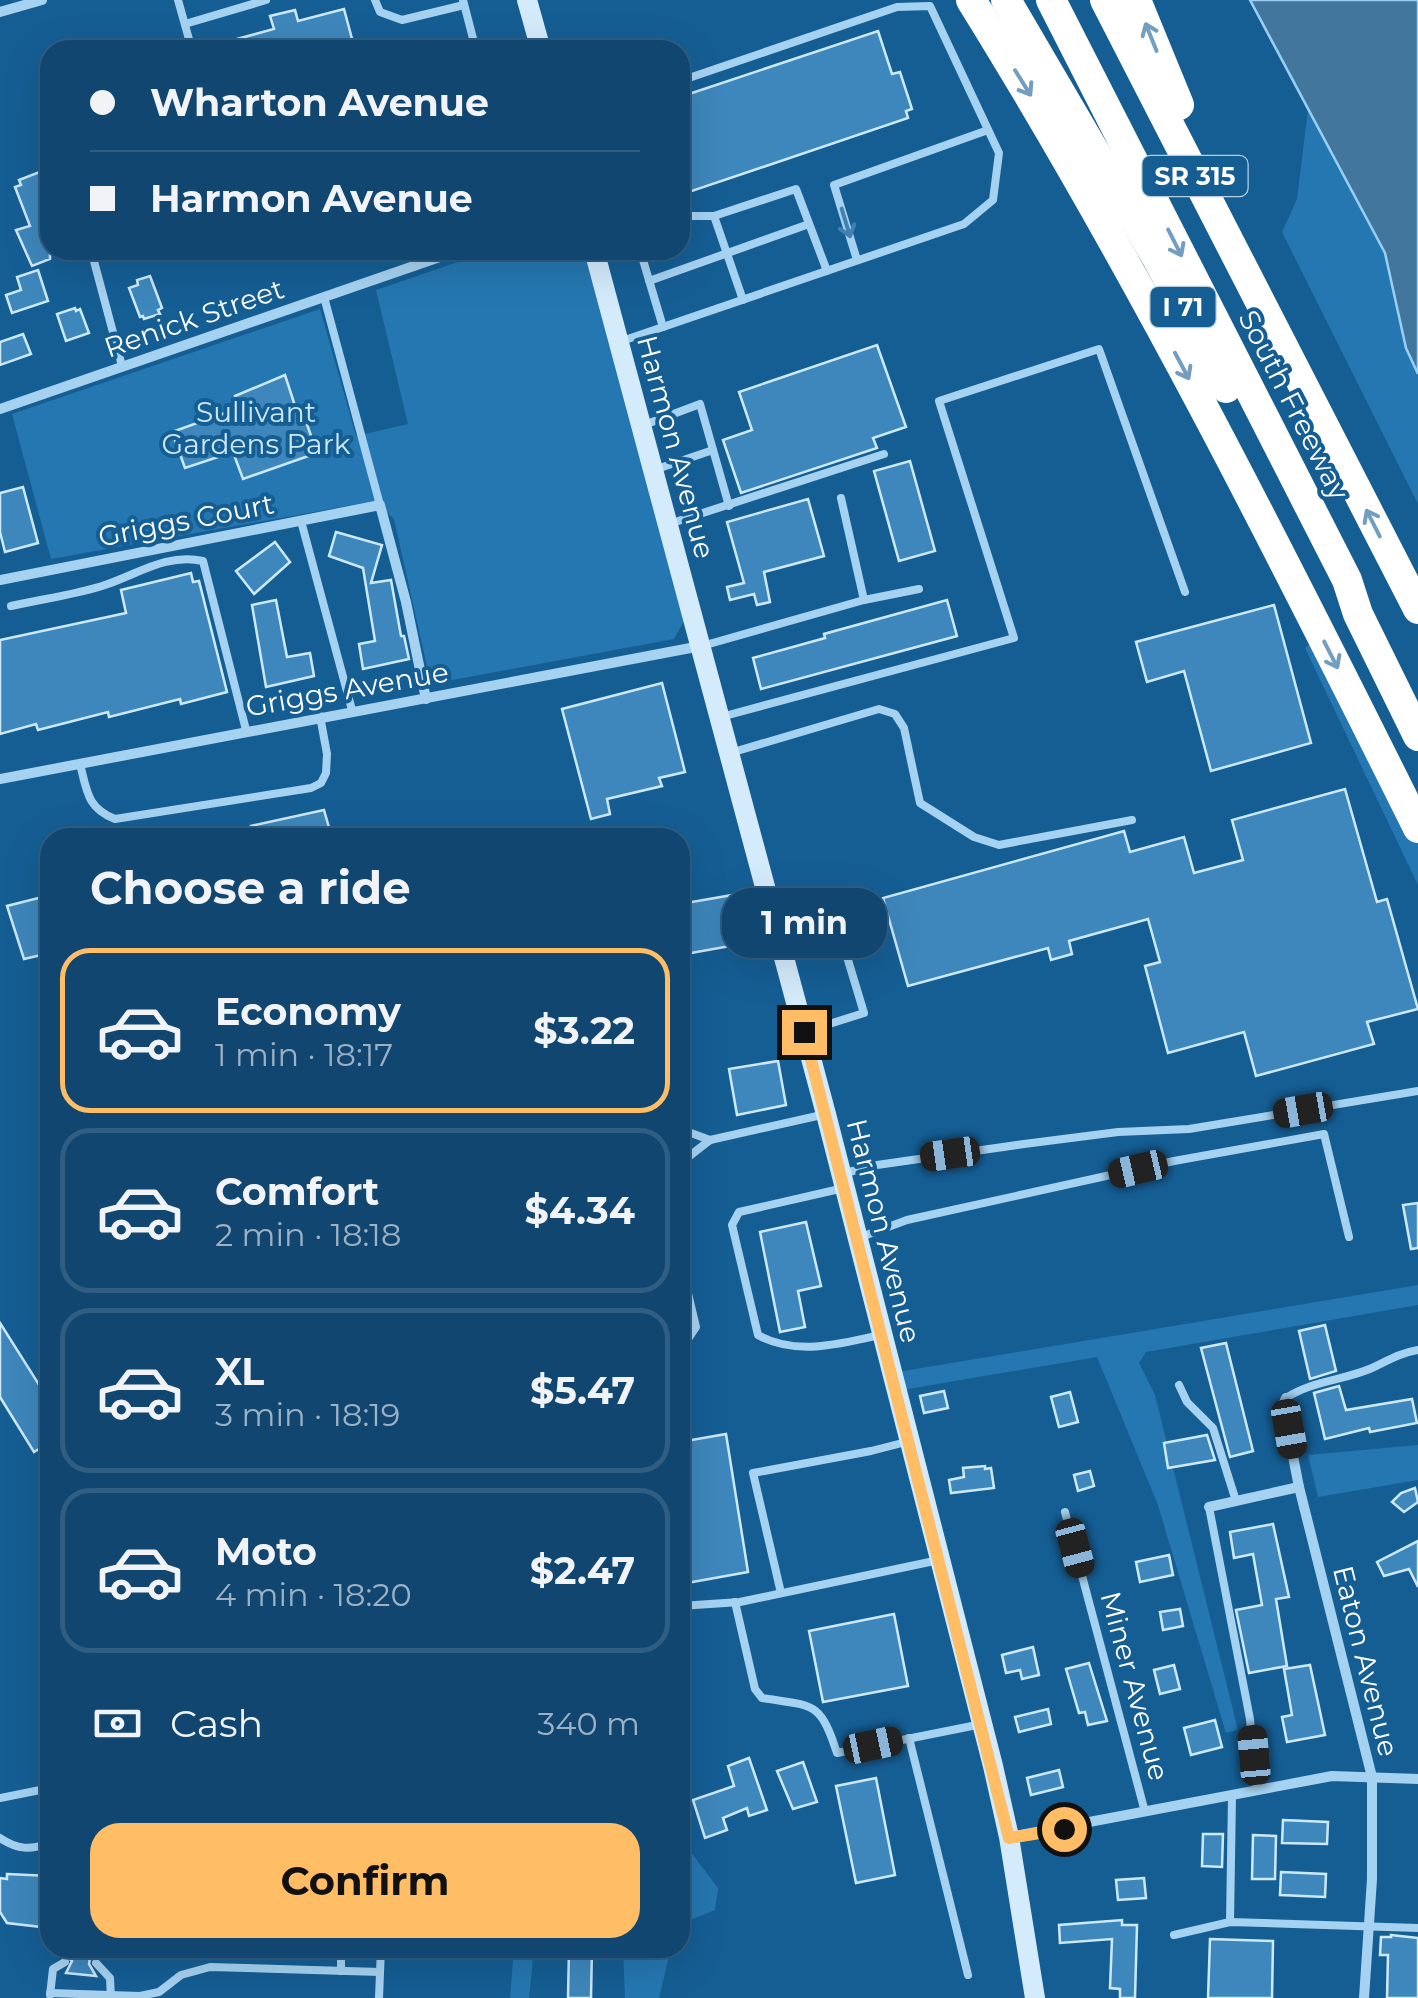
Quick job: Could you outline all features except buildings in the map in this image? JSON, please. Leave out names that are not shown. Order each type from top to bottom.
[{"type":"highway","points":[[971,0],[1052,131],[1136,279],[1284,560],[1418,828]]},
{"type":"highway","name":"I 71","points":[[1006,0],[1157,258],[1332,586],[1358,614]]},
{"type":"highway","name":"South Freeway","points":[[1051,0],[1347,580],[1358,614],[1418,736]]},
{"type":"highway","name":"South Freeway","points":[[1104,0],[1418,609]]},
{"type":"highway","name":"I 71","points":[[1136,0],[1286,351]]},
{"type":"main road","points":[[526,0],[537,40]]},
{"type":"main road","name":"Harmon Avenue","points":[[597,260],[826,1114],[982,1724],[1009,1838],[1036,1998]]},
{"type":"street","points":[[0,12],[42,0]]},
{"type":"street","name":"Renick Street","points":[[0,409],[431,260]]},
{"type":"street","points":[[380,505],[426,699]]},
{"type":"street","name":"Griggs Court","points":[[0,580],[380,505]]},
{"type":"street","name":"Griggs Avenue","points":[[0,778],[702,646]]},
{"type":"street","name":"Eaton Avenue","points":[[1286,1398],[1283,1405],[1300,1487],[1372,1777],[1364,1998]]},
{"type":"street","points":[[1209,1506],[1300,1487]]},
{"type":"street","points":[[1009,1838],[1332,1776],[1418,1780]]},
{"type":"lane","points":[[178,0],[189,40]]},
{"type":"lane","points":[[185,24],[266,0]]},
{"type":"lane","points":[[375,0],[384,14],[402,20],[463,2],[473,40]]},
{"type":"lane","points":[[619,342],[964,224],[993,200],[999,153],[930,6],[898,6],[690,78]]},
{"type":"lane","points":[[858,260],[834,184],[988,130]]},
{"type":"lane","points":[[690,216],[714,216],[796,189],[827,271]]},
{"type":"lane","points":[[714,216],[742,300]]},
{"type":"lane","points":[[649,281],[809,224]]},
{"type":"lane","points":[[94,260],[122,366]]},
{"type":"lane","points":[[643,260],[663,327]]},
{"type":"lane","points":[[324,297],[380,505]]},
{"type":"lane","points":[[720,717],[1014,638],[939,401],[1099,348],[1185,592]]},
{"type":"lane","points":[[642,426],[700,404],[729,506]]},
{"type":"lane","points":[[654,470],[713,450]]},
{"type":"lane","points":[[669,524],[884,454]]},
{"type":"lane","points":[[841,498],[864,600]]},
{"type":"lane","points":[[301,521],[352,710]]},
{"type":"lane","points":[[11,606],[104,586],[150,566],[185,557],[203,561],[246,730]]},
{"type":"lane","points":[[702,646],[864,600],[920,589]]},
{"type":"lane","points":[[730,753],[879,709],[895,714],[904,728],[920,803],[974,837],[999,845],[1132,820]]},
{"type":"lane","points":[[80,764],[92,804],[115,820],[311,788],[321,783],[328,763],[320,716]]},
{"type":"lane","points":[[804,1032],[864,1013],[835,918]]},
{"type":"lane","points":[[882,1335],[820,1346],[790,1346],[758,1335],[732,1225],[739,1212],[842,1181],[877,1165],[1118,1132],[1188,1129],[1418,1091]]},
{"type":"lane","points":[[690,1156],[710,1140],[826,1114]]},
{"type":"lane","points":[[690,1133],[710,1140]]},
{"type":"lane","points":[[857,1238],[907,1220],[1174,1160],[1324,1134],[1349,1237]]},
{"type":"lane","points":[[690,1302],[696,1327],[690,1336]]},
{"type":"lane","points":[[1286,1398],[1372,1368],[1396,1354],[1418,1350]]},
{"type":"lane","points":[[1180,1385],[1187,1402],[1213,1428],[1236,1501]]},
{"type":"lane","points":[[781,1593],[753,1473],[910,1441]]},
{"type":"lane","points":[[1209,1506],[1250,1719],[1256,1792]]},
{"type":"lane","name":"Miner Avenue","points":[[1065,1512],[1145,1813]]},
{"type":"lane","points":[[690,1605],[735,1602],[939,1560]]},
{"type":"lane","points":[[735,1602],[755,1690],[762,1698],[806,1704],[826,1719],[838,1753],[982,1724]]},
{"type":"lane","points":[[909,1738],[968,1975]]},
{"type":"lane","points":[[0,1798],[40,1790]]},
{"type":"lane","points":[[1230,1922],[1232,1796]]},
{"type":"lane","points":[[0,1838],[15,1848],[40,1847]]},
{"type":"lane","points":[[1174,1936],[1230,1922],[1418,1928]]},
{"type":"lane","points":[[341,1958],[341,1971]]},
{"type":"lane","points":[[380,1998],[381,1958]]},
{"type":"lane","points":[[65,1962],[53,1969],[50,1995],[140,1996],[159,1992],[182,1975],[210,1967],[380,1972]]},
{"type":"lane","points":[[96,1963],[110,1978],[111,1997]]},
{"type":"green space","points":[[1308,110],[1385,253],[1406,348],[1418,374],[1418,504],[1282,232],[1297,199]]},
{"type":"green space","name":"Sullivant Gardens Park","points":[[464,260],[591,260],[684,621],[674,639],[431,684],[394,519],[375,501],[51,559],[12,414],[320,309],[356,436],[408,424],[376,290]]},
{"type":"green space","points":[[1329,627],[1418,814],[1418,885],[1305,648]]},
{"type":"green space","points":[[1418,1285],[1418,1305],[1146,1352],[1139,1363],[1155,1395],[1238,1730],[1226,1733],[1158,1505],[1097,1357],[902,1390],[898,1372]]},
{"type":"green space","points":[[1418,1445],[1418,1480],[1318,1497],[1308,1455]]},
{"type":"green space","points":[[690,1851],[718,1888],[715,1910],[690,1920]]},
{"type":"green space","points":[[513,1958],[533,1958],[529,1998],[510,1998]]},
{"type":"green space","points":[[623,1958],[669,1958],[659,1998],[625,1998]]},
{"type":"shaded area","points":[[1250,0],[1418,0],[1418,374],[1406,348],[1385,253]]},
{"type":"route","points":[[804,1032],[1009,1838],[1064,1829]]}]
